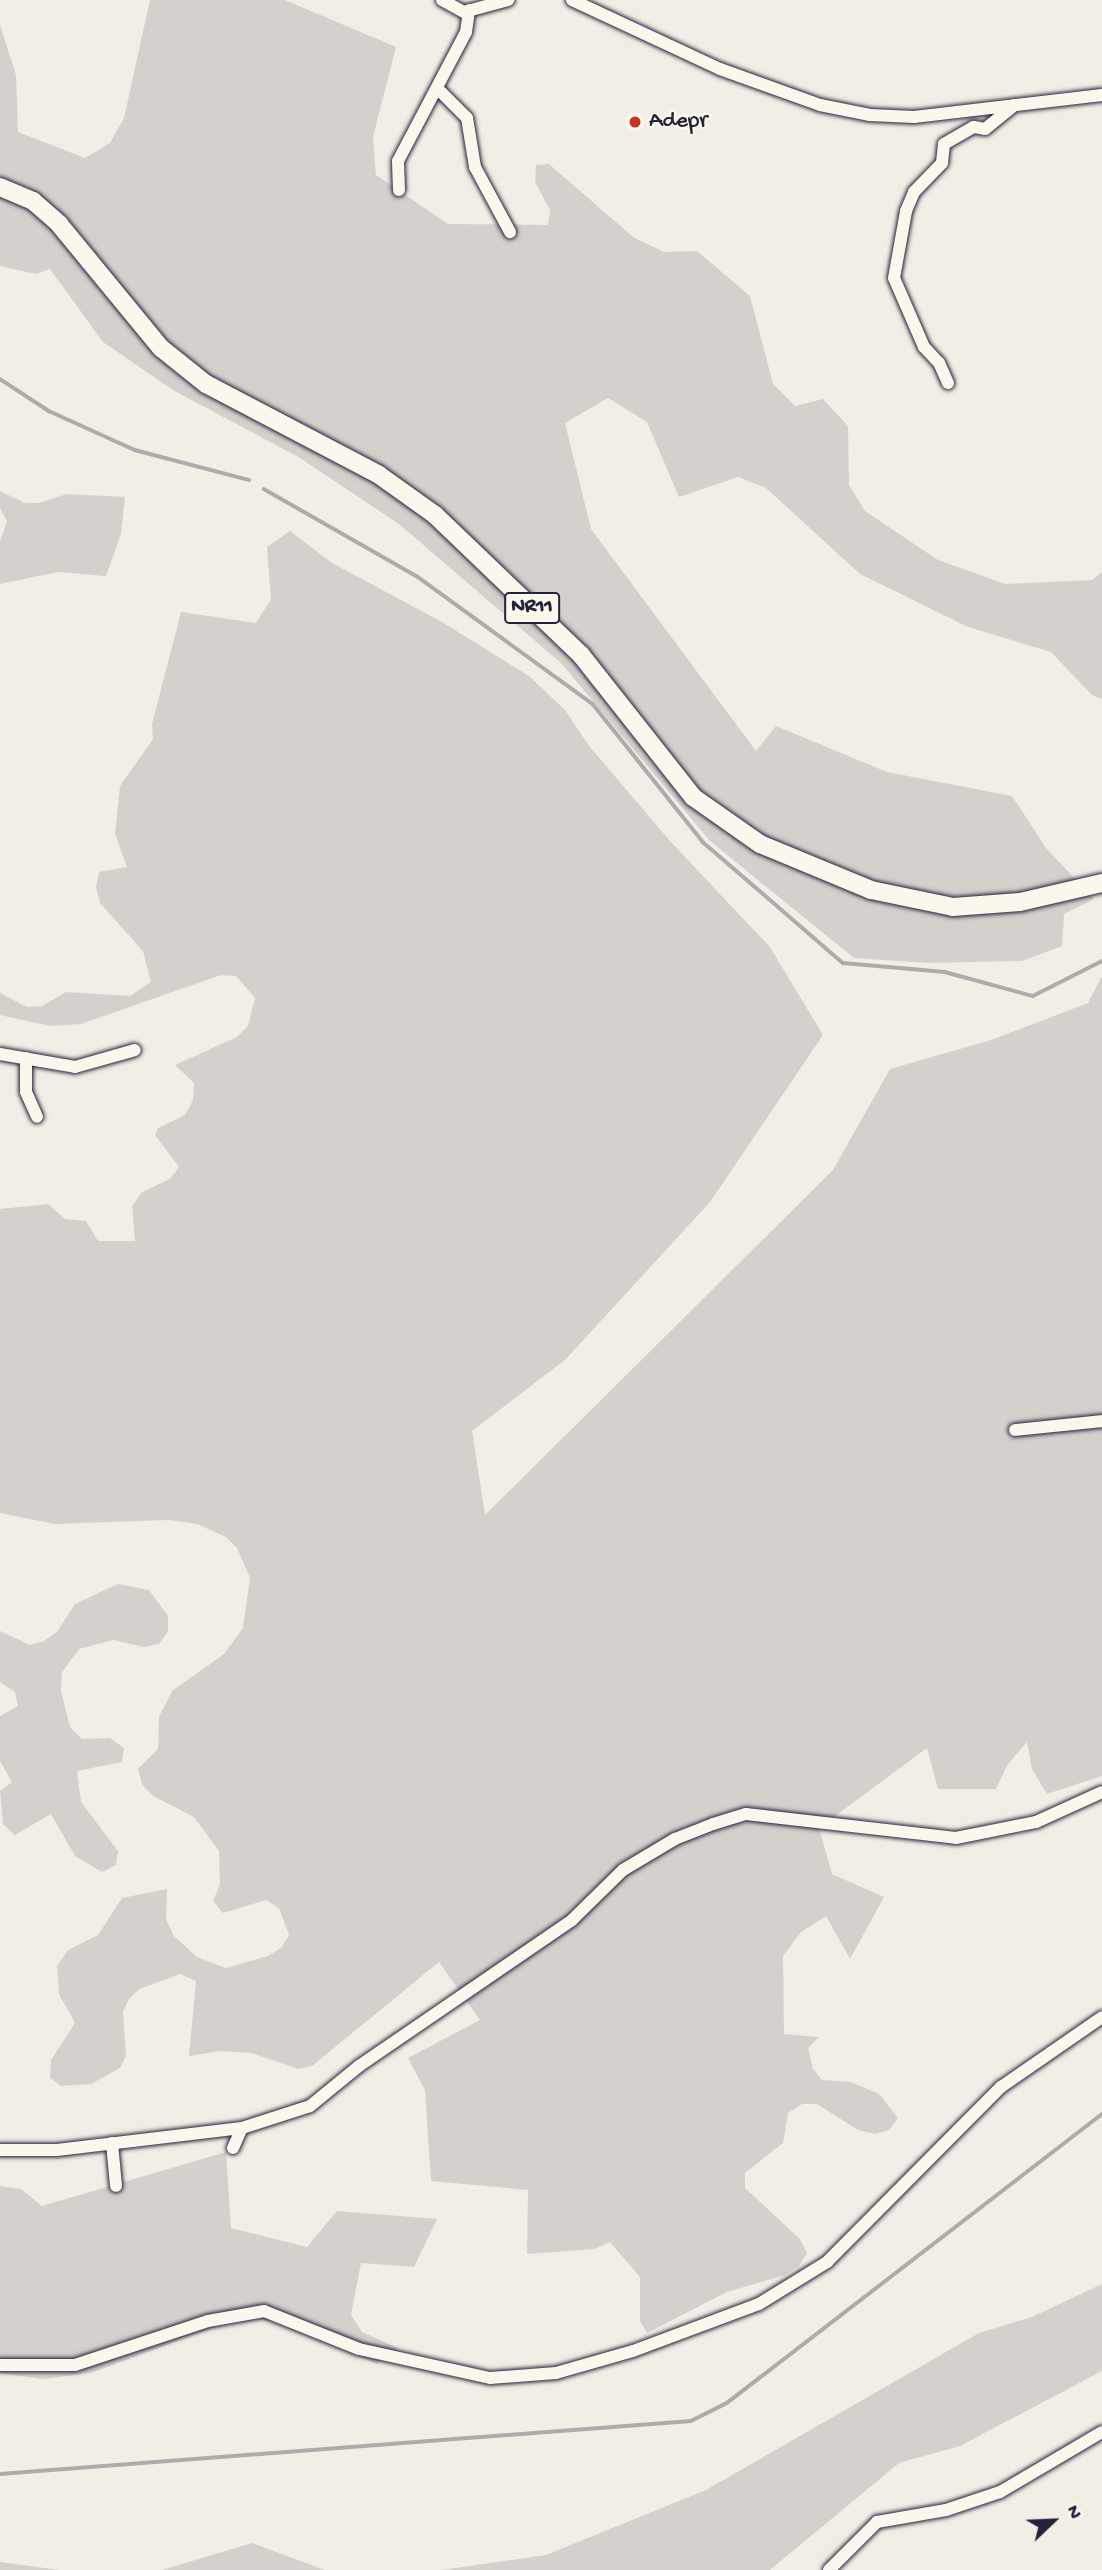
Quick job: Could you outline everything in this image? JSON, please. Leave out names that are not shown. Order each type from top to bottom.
[{"type":"highway","name":"NR11","points":[[0,187],[33,201],[59,224],[161,348],[206,384],[379,475],[435,515],[581,654],[693,797],[760,844],[871,890],[953,908],[1020,902],[1102,883]]},
{"type":"street","points":[[442,0],[469,10],[508,0]]},
{"type":"street","points":[[572,0],[695,59],[820,105],[914,117],[1102,95]]},
{"type":"street","points":[[399,190],[398,161],[467,32],[469,10]]},
{"type":"street","points":[[438,89],[467,118],[475,167],[510,232]]},
{"type":"street","points":[[948,383],[939,363],[924,347],[894,278],[906,211],[914,192],[942,163],[944,144],[974,127],[985,130],[1015,105]]},
{"type":"street","points":[[0,1054],[75,1068],[135,1050]]},
{"type":"street","points":[[26,1058],[26,1092],[37,1117]]},
{"type":"street","points":[[1015,1430],[1102,1421]]},
{"type":"street","points":[[0,2150],[112,2143],[242,2128],[320,2100],[359,2066],[572,1920],[624,1870],[688,1834],[746,1814],[956,1838],[1036,1822],[1102,1792]]},
{"type":"street","points":[[0,2365],[75,2365],[208,2321],[264,2311],[359,2349],[490,2378],[556,2373],[633,2351],[759,2304],[818,2269],[853,2240],[930,2154],[1001,2087],[1102,2017]]},
{"type":"street","points":[[233,2148],[242,2128]]},
{"type":"street","points":[[112,2143],[116,2186]]},
{"type":"street","points":[[829,2570],[877,2522],[946,2510],[1000,2492],[1102,2432]]},
{"type":"shaded area","points":[[150,0],[285,0],[396,47],[373,137],[376,175],[448,224],[548,225],[550,210],[535,182],[536,165],[549,164],[633,237],[664,252],[697,251],[750,296],[773,384],[795,406],[823,399],[848,426],[849,485],[865,511],[938,560],[1005,584],[1092,580],[1102,572],[1102,699],[1092,695],[1051,652],[968,627],[860,574],[766,488],[738,477],[679,497],[647,422],[608,398],[565,423],[591,529],[756,751],[776,726],[887,772],[1012,796],[1046,848],[1094,899],[1064,914],[1062,946],[1022,961],[929,963],[854,958],[710,841],[561,663],[399,524],[300,458],[173,390],[103,342],[50,269],[36,274],[0,266],[0,25],[16,75],[18,132],[85,158],[110,143],[124,118]]},
{"type":"shaded area","points":[[0,491],[25,503],[39,503],[67,494],[125,497],[121,534],[106,576],[58,572],[0,584],[0,541],[7,521],[0,508]]},
{"type":"shaded area","points":[[290,531],[332,563],[442,622],[529,676],[565,710],[589,746],[670,841],[770,947],[823,1035],[710,1202],[566,1359],[472,1431],[485,1515],[833,1170],[890,1069],[991,1040],[1088,1003],[1102,976],[1102,1776],[1047,1794],[1032,1769],[1027,1742],[1008,1764],[996,1789],[938,1789],[927,1748],[819,1828],[832,1874],[884,1897],[850,1959],[826,1916],[801,1932],[783,1956],[784,2034],[819,2037],[808,2048],[813,2069],[822,2080],[851,2082],[879,2094],[898,2118],[889,2130],[875,2134],[858,2130],[817,2104],[802,2104],[788,2113],[783,2143],[745,2173],[745,2188],[800,2239],[807,2253],[799,2266],[785,2275],[727,2292],[647,2333],[640,2321],[640,2277],[610,2242],[595,2249],[527,2254],[528,2190],[431,2181],[425,2090],[408,2058],[480,2020],[439,1962],[312,2066],[298,2069],[252,2053],[220,2051],[189,2056],[196,1981],[180,1974],[139,1989],[129,1999],[123,2011],[126,2056],[120,2068],[91,2084],[61,2086],[50,2078],[51,2060],[75,2023],[59,1994],[57,1966],[68,1950],[98,1935],[122,1898],[167,1889],[166,1919],[174,1936],[197,1957],[226,1968],[268,1956],[281,1948],[289,1935],[279,1908],[266,1900],[223,1913],[213,1901],[220,1884],[219,1851],[194,1817],[153,1796],[142,1784],[138,1769],[158,1749],[159,1717],[172,1691],[224,1654],[243,1628],[250,1578],[237,1548],[226,1537],[197,1524],[169,1520],[55,1524],[0,1513],[0,1209],[48,1204],[65,1219],[86,1221],[98,1241],[135,1241],[132,1206],[142,1192],[170,1179],[179,1167],[155,1135],[158,1128],[185,1115],[193,1100],[194,1083],[175,1065],[237,1037],[248,1026],[255,998],[236,976],[221,975],[81,1024],[50,1026],[0,1015],[0,993],[27,1007],[42,1006],[66,992],[130,996],[151,982],[143,951],[100,903],[96,887],[99,872],[127,867],[115,834],[120,786],[153,739],[152,724],[181,612],[256,623],[271,599],[267,547]]},
{"type":"shaded area","points":[[118,1584],[149,1590],[168,1616],[168,1631],[159,1644],[144,1647],[113,1640],[79,1649],[62,1672],[61,1691],[70,1727],[82,1739],[110,1738],[124,1748],[122,1762],[77,1771],[81,1802],[118,1851],[116,1865],[102,1872],[75,1856],[51,1814],[15,1835],[3,1824],[0,1791],[12,1782],[0,1761],[0,1716],[18,1706],[15,1692],[0,1682],[0,1631],[30,1645],[44,1641],[57,1632],[75,1604]]},
{"type":"shaded area","points":[[226,2152],[231,2228],[307,2247],[337,2211],[437,2219],[414,2267],[361,2263],[351,2315],[362,2332],[398,2348],[377,2364],[278,2322],[254,2319],[227,2323],[91,2373],[42,2379],[0,2373],[0,2186],[21,2189],[42,2206]]},
{"type":"shaded area","points":[[1102,2284],[1102,2371],[960,2446],[899,2463],[770,2570],[441,2570],[546,2555],[706,2490],[979,2333],[1032,2317]]},
{"type":"shaded area","points":[[252,2543],[325,2570],[162,2570]]},
{"type":"shaded area","points":[[0,2562],[59,2570],[0,2570]]},
{"type":"waterway","points":[[0,379],[49,411],[135,450],[249,480]]},
{"type":"waterway","points":[[264,489],[418,577],[593,704],[703,842],[843,963],[945,972],[1033,996],[1102,961]]},
{"type":"waterway","points":[[0,2474],[691,2421],[727,2403],[1102,2114]]},
{"type":"place","name":"Adepr","points":[[635,122]]}]
